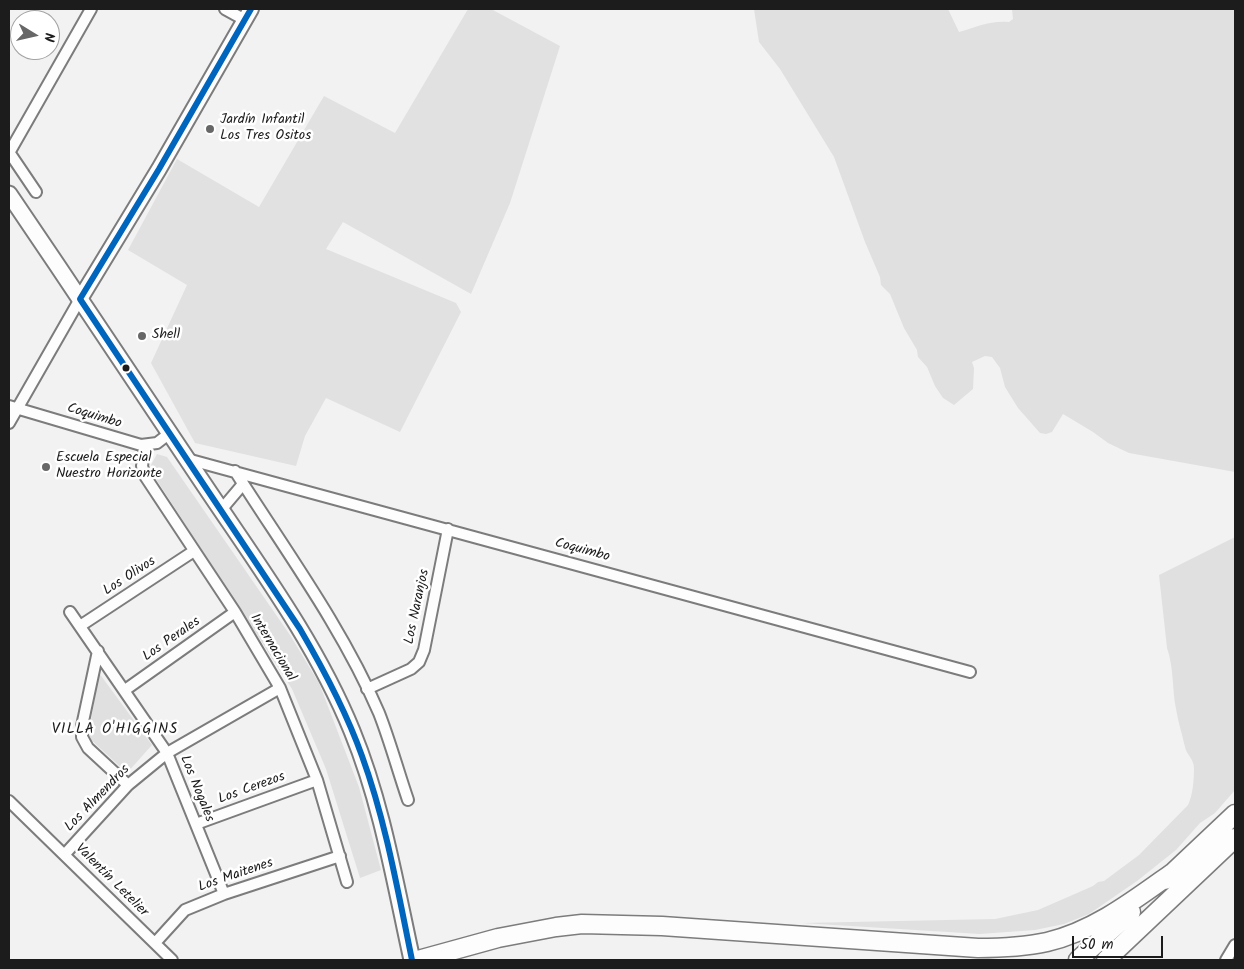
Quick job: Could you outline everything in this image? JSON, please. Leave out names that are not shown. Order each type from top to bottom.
[{"type":"highway","points":[[1078,960],[1235,814]]},
{"type":"highway","points":[[1106,960],[1235,838]]},
{"type":"highway","points":[[418,960],[498,938],[582,924],[662,926],[978,948],[1028,946],[1064,937],[1092,925],[1114,913],[1172,873]]},
{"type":"main road","points":[[9,194],[170,433],[326,672],[352,730],[369,777],[412,960]]},
{"type":"street","points":[[36,192],[9,153],[91,9]]},
{"type":"street","points":[[9,423],[13,407],[158,169],[248,14],[225,9]]},
{"type":"street","name":"Coquimbo","points":[[13,407],[145,445]]},
{"type":"street","points":[[145,445],[157,443],[170,433]]},
{"type":"street","name":"Internacional","points":[[145,445],[142,466],[145,476],[235,612],[280,688],[317,780],[347,882]]},
{"type":"street","name":"Coquimbo","points":[[187,459],[970,672]]},
{"type":"street","points":[[235,471],[339,634],[379,714],[408,800]]},
{"type":"street","points":[[221,510],[243,484]]},
{"type":"street","name":"Los Naranjos","points":[[367,689],[411,669],[419,662],[424,650],[448,529]]},
{"type":"street","name":"Los Olivos","points":[[80,626],[194,551]]},
{"type":"street","name":"Los Nogales","points":[[70,612],[167,753],[224,894]]},
{"type":"street","name":"Los Perales","points":[[125,690],[235,612]]},
{"type":"street","points":[[98,651],[82,726],[82,737],[88,748],[128,785]]},
{"type":"street","name":"Los Almendros","points":[[65,854],[128,785],[167,753],[280,688]]},
{"type":"street","name":"Los Cerezos","points":[[196,824],[317,780]]},
{"type":"street","name":"Valentín Letelier","points":[[9,801],[172,960]]},
{"type":"street","name":"Los Maitenes","points":[[155,943],[185,910],[224,894],[340,856]]},
{"type":"street","points":[[1226,960],[1235,946]]},
{"type":"shaded area","points":[[468,9],[491,9],[560,46],[510,203],[471,294],[343,222],[326,249],[456,303],[461,312],[400,432],[326,398],[305,436],[296,466],[195,443],[151,363],[187,285],[128,250],[177,159],[259,207],[324,96],[395,133]]},
{"type":"shaded area","points":[[754,9],[948,9],[959,32],[990,23],[1009,22],[1013,19],[1012,9],[1235,9],[1235,472],[1129,453],[1108,443],[1063,414],[1052,432],[1040,433],[1018,408],[1005,387],[1000,368],[992,357],[985,356],[972,362],[974,368],[973,389],[954,405],[943,398],[935,386],[927,367],[918,357],[917,350],[904,328],[890,294],[881,285],[880,277],[834,157],[780,69],[759,42]]},
{"type":"shaded area","points":[[157,454],[167,457],[290,635],[319,683],[359,787],[381,870],[360,878],[326,769],[292,689],[156,479],[151,465]]},
{"type":"shaded area","points":[[1235,537],[1235,790],[1215,813],[1200,823],[1176,850],[1137,881],[1089,914],[1064,924],[1035,930],[980,934],[802,923],[995,919],[1038,910],[1093,886],[1098,882],[1104,881],[1139,855],[1188,805],[1191,797],[1194,772],[1194,765],[1186,750],[1176,709],[1159,575]]},
{"type":"shaded area","points":[[99,673],[152,745],[127,773],[88,737]]},
{"type":"transit line","points":[[251,9],[159,169],[80,299],[300,629],[334,691],[356,739],[378,806],[391,857],[412,960]]},
{"type":"place","name":"Jardín Infantil Los Tres Ositos","points":[[210,129]]},
{"type":"place","name":"Shell","points":[[142,336]]},
{"type":"place","name":"Escuela Especial Nuestro Horizonte","points":[[46,467]]},
{"type":"district","name":"VILLA O'HIGGINS","points":[[115,730]]}]
